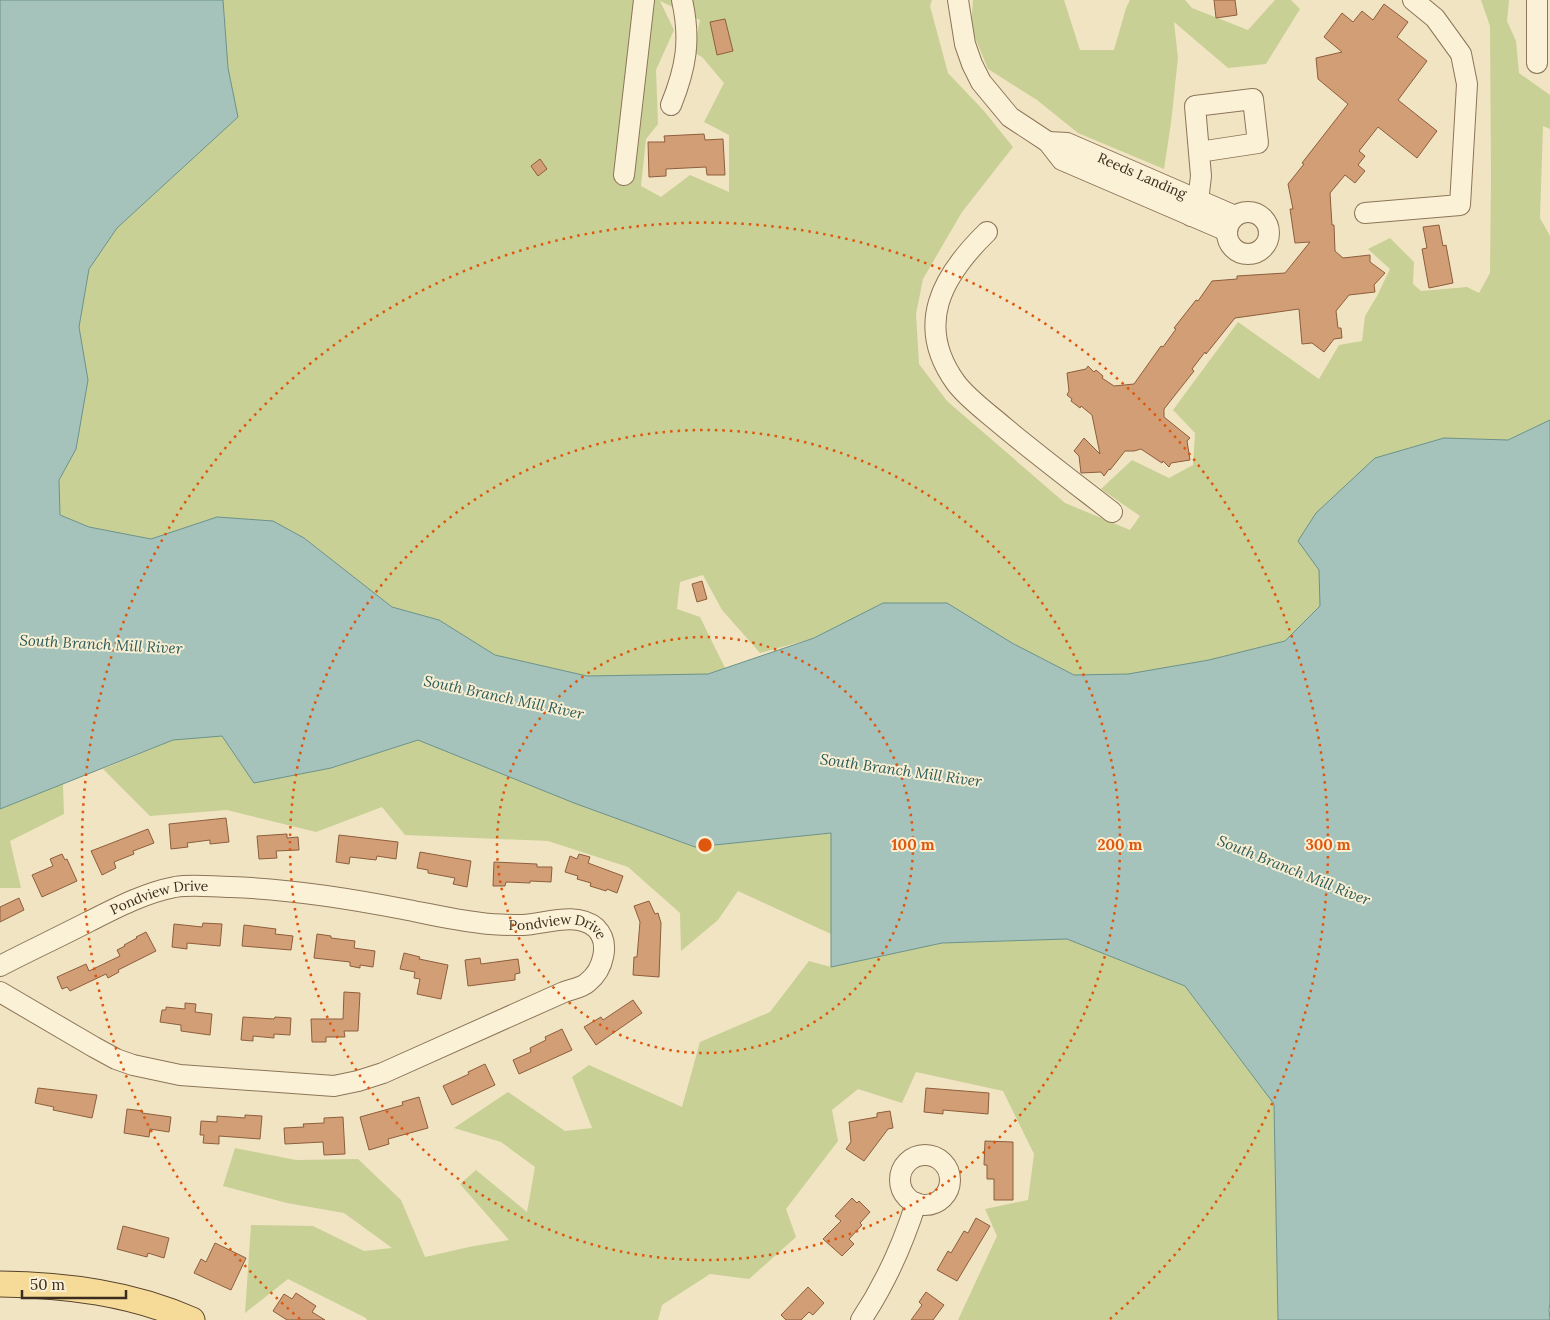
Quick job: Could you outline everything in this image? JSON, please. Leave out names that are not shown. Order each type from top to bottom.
[{"type":"main road","points":[[0,1284],[64,1287],[114,1294],[160,1307],[192,1320]]},
{"type":"street","points":[[624,175],[644,0]]},
{"type":"street","points":[[671,105],[680,82],[686,56],[687,29],[682,0]]},
{"type":"street","name":"Reeds Landing","points":[[958,0],[964,44],[972,64],[982,82],[1010,117],[1048,142],[1067,143],[1195,208],[1231,224]]},
{"type":"street","points":[[1365,212],[1460,205],[1468,84],[1461,54],[1435,18],[1414,0]]},
{"type":"street","points":[[1537,0],[1537,63]]},
{"type":"street","points":[[1195,208],[1201,176],[1199,152]]},
{"type":"street","points":[[987,232],[956,266],[945,285],[938,304],[936,322],[940,354],[957,384],[968,396],[1015,436],[1112,512]]},
{"type":"street","name":"Pondview Drive","points":[[0,966],[123,905],[156,892],[188,886],[265,889],[315,894],[496,925],[523,925],[568,919],[577,920],[591,924],[596,928],[604,946],[602,961],[596,973],[581,987],[564,992],[383,1073],[334,1086],[180,1075],[133,1065],[108,1055],[0,992]]},
{"type":"street","points":[[861,1320],[903,1242],[916,1203]]},
{"type":"green space","points":[[223,0],[932,0],[930,6],[948,73],[984,111],[1013,147],[962,212],[923,279],[916,314],[919,364],[947,401],[1065,503],[1130,530],[1140,516],[1101,489],[1132,460],[1169,478],[1193,465],[1195,433],[1173,410],[1238,322],[1319,379],[1339,345],[1362,341],[1365,316],[1390,269],[1368,249],[1390,238],[1414,262],[1413,284],[1421,291],[1467,287],[1479,293],[1490,273],[1491,178],[1490,26],[1481,0],[1509,0],[1507,21],[1516,41],[1519,73],[1550,95],[1550,129],[1543,126],[1540,218],[1550,236],[1550,420],[1508,440],[1444,438],[1319,570],[1320,606],[1285,641],[1209,660],[1128,674],[1074,675],[1012,643],[947,603],[883,603],[814,638],[760,653],[722,610],[703,575],[680,582],[677,609],[700,617],[725,668],[707,674],[587,676],[495,655],[439,620],[392,607],[304,538],[217,517],[151,539],[89,527],[60,515],[59,480],[76,449],[88,380],[79,327],[89,269],[117,228],[238,117],[228,68]],"holes":[[[660,1],[700,20],[693,52],[702,57],[724,83],[704,122],[729,135],[729,192],[690,175],[661,197],[641,186],[646,139],[658,124],[656,70],[674,30]]]},
{"type":"green space","points":[[973,0],[1064,0],[1080,50],[1114,50],[1130,0],[1185,0],[1192,8],[1248,30],[1275,0],[1291,0],[1300,9],[1266,64],[1228,68],[1174,22],[1178,58],[1164,169],[1078,133],[1037,100],[988,69],[971,28]]},
{"type":"green space","points":[[222,736],[254,783],[331,768],[418,740],[574,803],[694,847],[831,833],[831,934],[738,891],[718,920],[681,951],[680,913],[628,867],[548,841],[405,835],[382,807],[316,832],[227,810],[150,816],[103,769],[173,740]]},
{"type":"green space","points":[[63,784],[64,814],[10,841],[21,888],[0,888],[0,809]]},
{"type":"green space","points":[[1067,939],[1185,986],[1274,1104],[1278,1320],[958,1320],[997,1236],[985,1209],[1028,1200],[1034,1154],[1003,1091],[916,1072],[902,1103],[858,1089],[832,1110],[838,1141],[786,1209],[796,1237],[749,1279],[710,1274],[662,1305],[658,1320],[367,1320],[288,1279],[245,1313],[251,1225],[313,1226],[364,1251],[392,1248],[344,1213],[287,1203],[223,1186],[235,1148],[296,1160],[358,1159],[401,1200],[425,1257],[509,1240],[460,1184],[476,1170],[527,1212],[535,1167],[501,1142],[454,1128],[508,1092],[565,1131],[592,1128],[572,1077],[589,1065],[682,1107],[700,1042],[770,1012],[809,961],[831,967],[942,943]]},
{"type":"water","name":"South Branch Mill River","points":[[0,0],[223,0],[228,68],[238,117],[117,228],[89,269],[79,327],[88,380],[76,449],[59,480],[60,515],[89,527],[151,539],[217,517],[273,521],[304,538],[392,607],[439,620],[495,655],[587,676],[708,674],[814,638],[883,603],[947,603],[1012,643],[1074,675],[1128,674],[1209,660],[1285,641],[1320,606],[1319,570],[1298,541],[1316,513],[1375,458],[1444,438],[1508,440],[1550,420],[1550,1320],[1278,1320],[1274,1104],[1185,986],[1067,939],[942,943],[831,967],[831,833],[695,847],[574,803],[418,740],[331,768],[254,783],[222,736],[173,740],[0,809]]},
{"type":"building","points":[[1214,0],[1235,0],[1237,15],[1216,18]]},
{"type":"building","points":[[1384,4],[1408,22],[1397,37],[1427,61],[1398,100],[1437,131],[1417,158],[1378,127],[1359,151],[1365,156],[1358,165],[1365,171],[1355,183],[1345,175],[1330,193],[1335,251],[1343,258],[1370,255],[1370,262],[1385,273],[1374,285],[1375,292],[1349,295],[1336,311],[1338,328],[1341,328],[1342,338],[1334,339],[1324,352],[1312,343],[1302,344],[1299,309],[1235,318],[1206,354],[1205,352],[1192,369],[1194,371],[1164,409],[1164,417],[1190,438],[1187,441],[1190,460],[1171,463],[1169,467],[1163,461],[1162,463],[1141,449],[1125,451],[1104,476],[1101,472],[1081,473],[1079,456],[1074,451],[1084,438],[1100,454],[1092,415],[1071,401],[1072,399],[1067,395],[1069,391],[1067,373],[1086,369],[1088,366],[1094,372],[1096,370],[1103,376],[1102,378],[1114,386],[1134,384],[1161,346],[1163,347],[1176,329],[1174,328],[1196,300],[1198,301],[1212,281],[1237,279],[1237,276],[1285,273],[1310,242],[1295,243],[1290,209],[1293,209],[1288,184],[1348,104],[1318,79],[1316,58],[1342,52],[1324,37],[1342,13],[1353,22],[1362,11],[1373,20]]},
{"type":"building","points":[[725,19],[733,51],[717,55],[710,22]]},
{"type":"building","points":[[704,134],[705,140],[723,139],[725,175],[707,175],[706,167],[666,169],[666,176],[649,177],[648,142],[665,142],[664,136]]},
{"type":"building","points":[[540,159],[547,169],[538,176],[531,166]]},
{"type":"building","points":[[1439,225],[1443,246],[1446,245],[1453,283],[1429,288],[1422,249],[1427,248],[1423,227]]},
{"type":"building","points":[[702,581],[707,599],[697,602],[692,584]]},
{"type":"building","points":[[226,818],[229,842],[210,844],[210,840],[187,843],[188,847],[171,849],[169,824]]},
{"type":"building","points":[[148,829],[154,843],[133,851],[134,854],[114,862],[116,868],[102,875],[91,851]]},
{"type":"building","points":[[287,834],[287,838],[298,837],[299,850],[276,851],[277,858],[259,859],[257,836]]},
{"type":"building","points":[[339,835],[398,842],[396,859],[377,856],[376,860],[350,857],[349,864],[336,862]]},
{"type":"building","points":[[420,852],[471,861],[467,887],[453,884],[455,878],[428,873],[428,870],[417,868]]},
{"type":"building","points":[[62,854],[65,860],[67,859],[77,881],[42,897],[32,875],[53,866],[50,859]]},
{"type":"building","points":[[579,854],[590,857],[588,863],[623,876],[617,893],[590,886],[591,883],[577,879],[578,876],[565,872],[570,856],[577,859]]},
{"type":"building","points":[[494,862],[537,864],[537,867],[552,867],[551,882],[506,882],[505,886],[493,886]]},
{"type":"building","points":[[19,898],[24,910],[0,922],[0,907]]},
{"type":"building","points":[[649,901],[655,914],[658,913],[661,923],[659,977],[633,975],[634,957],[637,957],[640,922],[634,906]]},
{"type":"building","points":[[203,923],[222,924],[220,946],[187,943],[187,949],[172,947],[174,924],[202,927]]},
{"type":"building","points":[[244,925],[276,929],[275,934],[293,936],[291,950],[242,946]]},
{"type":"building","points":[[146,932],[156,951],[118,970],[119,972],[108,978],[106,974],[70,991],[67,987],[62,989],[57,977],[86,964],[89,971],[120,956],[117,950]]},
{"type":"building","points":[[317,934],[355,941],[354,948],[375,951],[373,967],[360,965],[360,968],[350,966],[350,962],[314,958]]},
{"type":"building","points":[[404,953],[420,957],[419,959],[448,965],[441,999],[417,994],[420,979],[414,978],[415,972],[400,969]]},
{"type":"building","points":[[480,958],[481,964],[518,959],[520,973],[515,974],[515,980],[468,986],[465,960]]},
{"type":"building","points":[[344,992],[360,993],[358,1031],[344,1031],[345,1037],[326,1037],[326,1042],[312,1042],[311,1019],[343,1019]]},
{"type":"building","points":[[633,1000],[642,1013],[596,1045],[584,1027],[601,1017],[603,1020]]},
{"type":"building","points":[[185,1003],[196,1004],[195,1012],[212,1014],[210,1035],[181,1031],[181,1025],[160,1022],[162,1010],[166,1010],[166,1007],[185,1009]]},
{"type":"building","points":[[243,1017],[291,1018],[290,1035],[274,1034],[274,1038],[253,1036],[253,1041],[241,1040]]},
{"type":"building","points":[[562,1029],[572,1050],[519,1074],[513,1060],[531,1052],[530,1048],[546,1040],[545,1037]]},
{"type":"building","points":[[485,1064],[495,1085],[452,1105],[443,1086]]},
{"type":"building","points":[[38,1088],[97,1095],[92,1118],[53,1110],[54,1107],[35,1103]]},
{"type":"building","points":[[926,1088],[989,1093],[988,1114],[943,1110],[943,1114],[924,1112]]},
{"type":"building","points":[[419,1097],[428,1128],[388,1139],[389,1144],[369,1150],[360,1117],[403,1105],[402,1102]]},
{"type":"building","points":[[127,1109],[171,1117],[169,1132],[150,1129],[149,1137],[124,1133]]},
{"type":"building","points":[[890,1111],[893,1128],[888,1129],[864,1161],[846,1149],[851,1142],[849,1122],[877,1117],[877,1113]]},
{"type":"building","points":[[245,1115],[262,1116],[260,1139],[219,1136],[219,1144],[203,1143],[204,1135],[200,1135],[201,1121],[217,1122],[217,1116],[245,1118]]},
{"type":"building","points":[[343,1117],[345,1154],[324,1155],[323,1142],[285,1144],[284,1128],[304,1127],[303,1124],[324,1123],[324,1118]]},
{"type":"building","points":[[985,1141],[1013,1142],[1013,1200],[994,1200],[994,1179],[987,1179],[987,1165],[984,1165]]},
{"type":"building","points":[[852,1198],[857,1203],[859,1201],[870,1212],[860,1223],[862,1225],[849,1239],[854,1244],[842,1256],[823,1239],[841,1221],[835,1216]]},
{"type":"building","points":[[976,1218],[990,1226],[957,1281],[937,1270],[948,1251],[951,1253],[964,1231],[968,1233]]},
{"type":"building","points":[[123,1226],[169,1238],[164,1258],[148,1253],[147,1257],[117,1249]]},
{"type":"building","points":[[215,1243],[246,1258],[231,1290],[194,1273],[201,1259],[206,1262]]},
{"type":"building","points":[[808,1287],[824,1303],[813,1315],[809,1312],[801,1320],[786,1320],[781,1315]]},
{"type":"building","points":[[926,1292],[944,1305],[933,1320],[911,1320],[922,1305],[919,1302]]},
{"type":"building","points":[[296,1293],[316,1306],[312,1312],[325,1320],[287,1320],[273,1311],[284,1294],[292,1299]]}]
